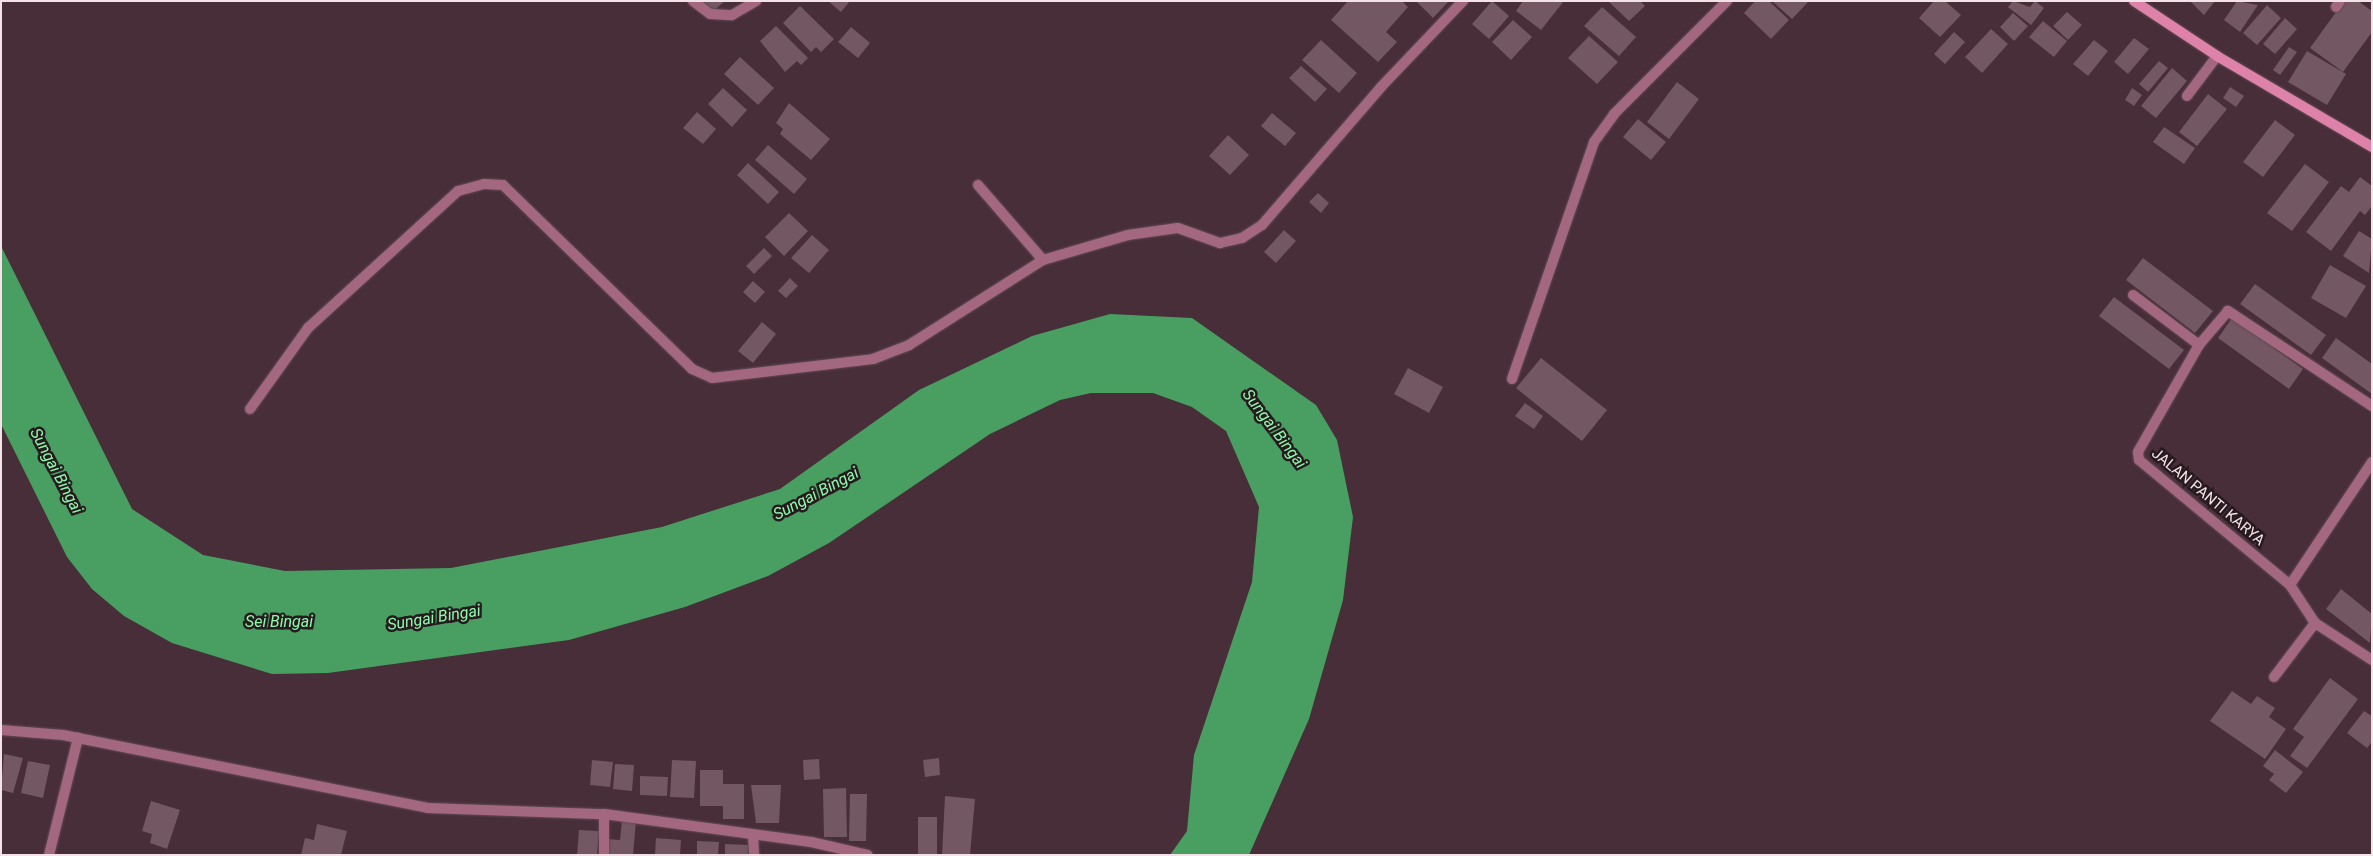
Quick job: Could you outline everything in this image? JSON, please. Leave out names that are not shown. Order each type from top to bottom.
[{"type":"street","points":[[693,1],[710,14],[732,15],[756,1]]},
{"type":"street","points":[[250,409],[308,328],[458,191],[484,184],[503,185],[692,369],[712,378],[872,358],[909,345],[1043,260],[1128,235],[1178,228],[1220,243],[1242,238],[1262,225],[1381,87],[1463,1]]},
{"type":"street","points":[[1512,379],[1594,142],[1614,114],[1727,1]]},
{"type":"street","points":[[2134,1],[2217,56],[2372,147]]},
{"type":"street","points":[[2187,96],[2217,56]]},
{"type":"street","points":[[978,185],[1043,260]]},
{"type":"street","points":[[2133,295],[2199,344]]},
{"type":"street","name":"JALAN PANTI KARYA","points":[[2372,406],[2231,310],[2199,344],[2142,440],[2139,460],[2290,585],[2314,624],[2372,660]]},
{"type":"street","points":[[2290,585],[2372,462]]},
{"type":"street","points":[[2274,676],[2314,624]]},
{"type":"street","points":[[1,730],[78,738],[428,808],[604,814],[753,835],[868,855]]},
{"type":"street","points":[[49,855],[78,738]]},
{"type":"street","points":[[604,814],[604,855]]},
{"type":"street","points":[[753,835],[754,855]]},
{"type":"water","name":"Sei Bingai","points":[[1,246],[132,509],[203,555],[285,571],[451,568],[662,527],[780,489],[919,390],[1032,336],[1110,314],[1192,318],[1316,405],[1337,440],[1353,517],[1343,600],[1309,719],[1249,855],[1170,855],[1187,831],[1194,755],[1252,582],[1259,507],[1226,431],[1192,407],[1153,393],[1091,393],[1060,400],[990,434],[829,543],[768,576],[685,607],[569,640],[328,673],[272,674],[172,643],[124,616],[92,589],[67,557],[1,424]]},
{"type":"building","points":[[702,1],[725,1],[712,12]]},
{"type":"building","points":[[828,1],[850,1],[841,12]]},
{"type":"building","points":[[1348,1],[1402,1],[1408,7],[1386,32],[1397,42],[1378,62],[1331,20]]},
{"type":"building","points":[[1416,1],[1449,1],[1433,18]]},
{"type":"building","points":[[1492,1],[1509,16],[1489,39],[1472,24]]},
{"type":"building","points":[[1523,1],[1564,1],[1541,30],[1516,11]]},
{"type":"building","points":[[1608,1],[1640,1],[1645,6],[1629,21]]},
{"type":"building","points":[[1755,1],[1769,1],[1789,20],[1771,39],[1744,13]]},
{"type":"building","points":[[1772,1],[1809,1],[1792,19]]},
{"type":"building","points":[[1934,1],[1945,1],[1961,15],[1940,37],[1919,18]]},
{"type":"building","points":[[2013,1],[2030,7],[2035,1],[2044,8],[2031,25],[2008,7]]},
{"type":"building","points":[[2190,1],[2215,1],[2204,15]]},
{"type":"building","points":[[2237,1],[2258,5],[2240,32],[2224,20]]},
{"type":"building","points":[[2344,1],[2358,1],[2372,11],[2372,32],[2343,72],[2310,48]]},
{"type":"building","points":[[2267,5],[2281,18],[2257,45],[2243,33]]},
{"type":"building","points":[[800,6],[834,39],[821,52],[816,47],[811,52],[783,23]]},
{"type":"building","points":[[1602,7],[1636,37],[1619,56],[1584,26]]},
{"type":"building","points":[[2067,12],[2082,25],[2068,40],[2053,26]]},
{"type":"building","points":[[2013,13],[2028,26],[2014,41],[2000,27]]},
{"type":"building","points":[[2285,18],[2297,29],[2275,54],[2263,44]]},
{"type":"building","points":[[1513,20],[1532,37],[1511,60],[1492,42]]},
{"type":"building","points":[[2043,21],[2067,41],[2054,57],[2029,37]]},
{"type":"building","points":[[776,26],[808,58],[801,65],[797,61],[785,72],[760,41]]},
{"type":"building","points":[[851,27],[870,43],[858,58],[838,42]]},
{"type":"building","points":[[1991,29],[2008,44],[1982,73],[1965,57]]},
{"type":"building","points":[[1954,32],[1965,42],[1945,64],[1934,54]]},
{"type":"building","points":[[1589,36],[1618,62],[1597,84],[1568,58]]},
{"type":"building","points":[[2134,38],[2149,49],[2128,74],[2114,62]]},
{"type":"building","points":[[1321,40],[1357,73],[1339,93],[1302,60]]},
{"type":"building","points":[[2094,40],[2108,51],[2088,76],[2073,64]]},
{"type":"building","points":[[2289,47],[2297,52],[2280,75],[2273,70]]},
{"type":"building","points":[[2307,51],[2346,74],[2327,105],[2288,82]]},
{"type":"building","points":[[740,57],[774,88],[758,105],[724,74]]},
{"type":"building","points":[[2159,61],[2168,68],[2148,92],[2139,84]]},
{"type":"building","points":[[1301,66],[1327,89],[1315,102],[1289,78]]},
{"type":"building","points":[[2172,68],[2187,81],[2156,118],[2141,106]]},
{"type":"building","points":[[1677,82],[1699,99],[1669,139],[1647,122]]},
{"type":"building","points":[[2230,87],[2244,96],[2236,107],[2223,98]]},
{"type":"building","points":[[723,88],[747,110],[732,127],[708,104]]},
{"type":"building","points":[[2132,88],[2142,95],[2134,106],[2125,100]]},
{"type":"building","points":[[2208,94],[2227,109],[2197,146],[2179,132]]},
{"type":"building","points":[[789,103],[830,139],[811,160],[780,134],[783,129],[776,123]]},
{"type":"building","points":[[697,112],[716,129],[703,144],[683,128]]},
{"type":"building","points":[[1272,113],[1296,133],[1285,146],[1261,126]]},
{"type":"building","points":[[1638,119],[1666,142],[1651,160],[1623,137]]},
{"type":"building","points":[[2275,120],[2295,135],[2263,177],[2243,162]]},
{"type":"building","points":[[2164,127],[2195,148],[2184,164],[2153,142]]},
{"type":"building","points":[[1228,135],[1249,155],[1230,175],[1209,156]]},
{"type":"building","points":[[768,145],[807,179],[794,194],[755,160]]},
{"type":"building","points":[[748,163],[779,192],[768,204],[737,175]]},
{"type":"building","points":[[2305,164],[2329,182],[2292,231],[2267,213]]},
{"type":"building","points":[[2360,177],[2372,186],[2372,206],[2365,215],[2360,211],[2331,251],[2306,232],[2341,186],[2349,192]]},
{"type":"building","points":[[1318,193],[1329,203],[1321,213],[1309,202]]},
{"type":"building","points":[[789,213],[808,231],[784,256],[765,237]]},
{"type":"building","points":[[1284,230],[1296,241],[1276,263],[1264,252]]},
{"type":"building","points":[[2359,231],[2372,239],[2369,273],[2343,256]]},
{"type":"building","points":[[812,235],[829,250],[809,273],[791,258]]},
{"type":"building","points":[[764,248],[772,256],[754,274],[746,266]]},
{"type":"building","points":[[2143,258],[2213,311],[2195,333],[2126,280]]},
{"type":"building","points":[[2330,265],[2366,286],[2346,318],[2311,298]]},
{"type":"building","points":[[790,278],[798,286],[786,298],[778,291]]},
{"type":"building","points":[[753,281],[765,292],[755,303],[743,292]]},
{"type":"building","points":[[2255,284],[2326,335],[2311,355],[2240,304]]},
{"type":"building","points":[[2114,297],[2184,350],[2169,369],[2099,316]]},
{"type":"building","points":[[2232,318],[2303,369],[2289,389],[2218,338]]},
{"type":"building","points":[[762,322],[776,334],[753,363],[738,351]]},
{"type":"building","points":[[2336,338],[2372,364],[2372,394],[2322,358]]},
{"type":"building","points":[[1541,358],[1607,410],[1582,441],[1516,388]]},
{"type":"building","points":[[1408,368],[1443,387],[1429,413],[1394,394]]},
{"type":"building","points":[[1525,403],[1543,416],[1534,429],[1515,416]]},
{"type":"building","points":[[2341,589],[2372,614],[2370,643],[2326,609]]},
{"type":"building","points":[[2330,678],[2358,699],[2307,768],[2290,756],[2304,737],[2293,729]]},
{"type":"building","points":[[2232,691],[2251,704],[2257,696],[2275,708],[2269,717],[2286,729],[2265,759],[2210,721]]},
{"type":"building","points":[[2364,711],[2372,716],[2372,742],[2367,748],[2347,733]]},
{"type":"building","points":[[2275,750],[2303,772],[2286,793],[2269,780],[2274,774],[2263,766]]},
{"type":"building","points":[[4,754],[23,758],[13,793],[1,790]]},
{"type":"building","points":[[939,758],[940,775],[925,777],[923,760]]},
{"type":"building","points":[[819,759],[820,779],[804,780],[803,760]]},
{"type":"building","points":[[592,760],[613,762],[610,787],[590,785]]},
{"type":"building","points":[[672,760],[696,761],[694,798],[670,797]]},
{"type":"building","points":[[28,761],[50,765],[43,798],[21,793]]},
{"type":"building","points":[[615,764],[634,765],[632,791],[613,789]]},
{"type":"building","points":[[700,770],[723,770],[723,784],[744,784],[744,819],[723,819],[723,806],[700,806]]},
{"type":"building","points":[[640,776],[668,777],[667,796],[640,795]]},
{"type":"building","points":[[751,785],[781,785],[779,823],[756,823]]},
{"type":"building","points":[[846,788],[847,837],[824,837],[823,789]]},
{"type":"building","points":[[850,794],[867,794],[866,841],[849,841]]},
{"type":"building","points":[[945,796],[975,799],[970,855],[942,855]]},
{"type":"building","points":[[151,801],[180,810],[167,849],[150,843],[152,834],[142,831]]},
{"type":"building","points":[[918,817],[937,817],[937,855],[918,855]]},
{"type":"building","points":[[622,820],[636,821],[633,855],[606,855],[607,839],[620,840]]},
{"type":"building","points":[[317,824],[347,831],[341,855],[301,855],[305,838],[314,840]]},
{"type":"building","points":[[579,830],[599,831],[597,855],[577,855]]},
{"type":"building","points":[[656,838],[681,840],[680,855],[655,855]]},
{"type":"building","points":[[697,841],[719,842],[718,855],[697,855]]},
{"type":"building","points":[[725,844],[748,845],[748,855],[725,855]]},
{"type":"water label","name":"Sungai Bingai","points":[[1274,429]]},
{"type":"water label","name":"Sungai Bingai","points":[[56,471]]},
{"type":"water label","name":"Sungai Bingai","points":[[816,494]]},
{"type":"water label","name":"Sungai Bingai","points":[[434,618]]}]
